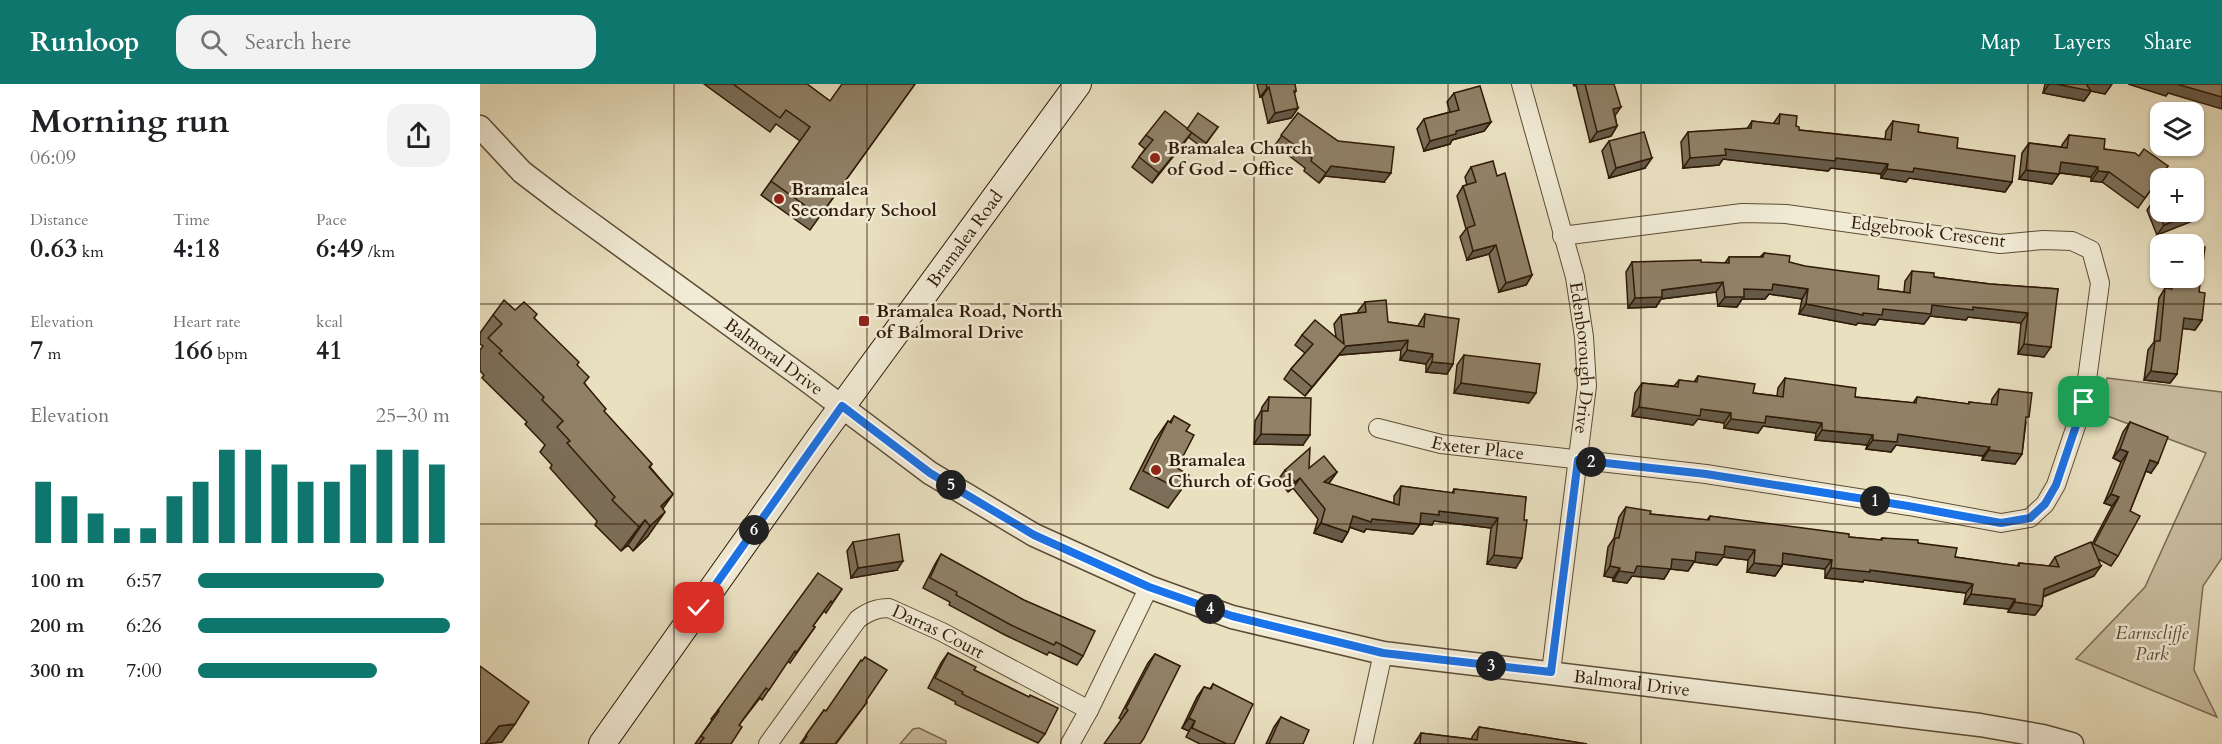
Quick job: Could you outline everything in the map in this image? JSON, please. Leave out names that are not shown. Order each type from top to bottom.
[{"type":"main road","name":"Bramalea Road","points":[[602,744],[842,406],[1078,84]]},
{"type":"street","name":"Edenborough Drive","points":[[1521,84],[1575,277],[1584,337],[1587,386],[1551,672]]},
{"type":"street","name":"Balmoral Drive","points":[[480,127],[522,171],[564,204],[842,406],[930,473],[1034,535],[1149,587],[1232,616],[1383,653],[1980,725],[2043,736],[2072,744]]},
{"type":"street","name":"Edgebrook Crescent","points":[[1562,236],[1742,213],[1786,214],[2000,244],[2043,240],[2072,241],[2091,250],[2100,283],[2084,402],[2056,485],[2045,504],[2030,518],[2001,523],[1706,474],[1578,460]]},
{"type":"street","name":"Exeter Place","points":[[1378,428],[1441,444],[1578,460]]},
{"type":"street","points":[[1070,744],[1149,587]]},
{"type":"street","name":"Darras Court","points":[[768,744],[858,619],[869,611],[880,608],[889,608],[942,632],[1089,710]]},
{"type":"street","points":[[1363,744],[1383,653]]},
{"type":"green space","name":"Earnscliffe Park","points":[[2107,378],[2222,392],[2222,558],[2203,586],[2194,670],[2217,717],[2076,659],[2145,587],[2206,453],[2094,411]]},
{"type":"green space","points":[[919,728],[946,741],[946,744],[900,744],[913,729]]},
{"type":"building","points":[[733,84],[807,84],[830,101],[842,84],[915,84],[820,216],[771,181],[810,127],[786,110],[780,118]]},
{"type":"building","points":[[1266,84],[1295,84],[1296,91],[1294,91],[1298,108],[1275,113],[1269,87],[1267,88]]},
{"type":"building","points":[[1585,84],[1614,84],[1621,107],[1613,109],[1617,126],[1597,132]]},
{"type":"building","points":[[2056,84],[2086,84],[2091,91]]},
{"type":"building","points":[[2177,84],[2222,84],[2222,97]]},
{"type":"building","points":[[1480,86],[1491,122],[1456,131],[1456,134],[1430,141],[1424,119],[1459,110],[1454,93]]},
{"type":"building","name":"Bramalea Church of God - Office","points":[[1165,111],[1192,132],[1159,173],[1139,157],[1153,140],[1146,135]]},
{"type":"building","points":[[1198,113],[1218,127],[1206,143],[1187,129]]},
{"type":"building","points":[[1298,113],[1338,141],[1394,147],[1391,173],[1331,166],[1326,173],[1311,161],[1312,158],[1281,135]]},
{"type":"building","points":[[1780,114],[1797,116],[1796,126],[1799,130],[1891,140],[1893,121],[1919,125],[1918,132],[1958,138],[1957,148],[2015,156],[2012,182],[1914,168],[1913,172],[1887,169],[1888,164],[1836,158],[1835,161],[1725,149],[1726,155],[1690,158],[1688,132],[1751,128],[1752,121],[1779,124]]},
{"type":"building","points":[[1644,132],[1652,158],[1616,168],[1609,141]]},
{"type":"building","points":[[2069,135],[2105,139],[2104,149],[2135,153],[2139,156],[2144,149],[2150,156],[2154,156],[2168,166],[2167,168],[2150,168],[2150,191],[2145,198],[2109,172],[2098,171],[2098,167],[2061,162],[2059,174],[2026,170],[2029,143],[2067,148]]},
{"type":"building","points":[[1493,161],[1497,176],[1505,173],[1532,275],[1506,283],[1496,245],[1473,251],[1467,228],[1475,225],[1463,186],[1476,182],[1471,167]]},
{"type":"building","points":[[1764,253],[1790,256],[1789,262],[1805,266],[1879,276],[1878,289],[1910,293],[1912,271],[1934,273],[1934,277],[1990,284],[2058,289],[2051,347],[2024,344],[2028,313],[1932,305],[1931,314],[1883,309],[1882,315],[1863,313],[1863,315],[1806,304],[1808,289],[1773,284],[1772,290],[1744,289],[1744,297],[1725,297],[1723,282],[1662,290],[1662,297],[1635,298],[1632,262],[1701,260],[1701,262],[1729,263],[1729,257],[1763,257]]},
{"type":"building","points":[[2165,288],[2200,288],[2199,292],[2205,293],[2202,320],[2184,318],[2177,374],[2151,371],[2155,341],[2160,341]]},
{"type":"building","points":[[504,300],[515,310],[524,302],[537,314],[534,318],[579,362],[577,365],[589,377],[584,383],[606,409],[604,411],[652,464],[649,467],[673,494],[661,506],[665,512],[650,526],[645,520],[639,527],[612,500],[615,497],[567,443],[570,441],[557,427],[563,421],[542,400],[544,397],[499,353],[502,351],[488,338],[502,324],[493,315]]},
{"type":"building","points":[[1386,300],[1388,322],[1424,327],[1425,314],[1459,319],[1453,364],[1432,362],[1433,354],[1407,350],[1408,340],[1346,346],[1312,387],[1291,369],[1313,344],[1302,335],[1315,320],[1344,344],[1341,315],[1366,312],[1365,302]]},
{"type":"building","points":[[1464,355],[1540,364],[1536,393],[1461,383]]},
{"type":"building","points":[[1698,376],[1755,384],[1753,393],[1783,397],[1785,378],[1856,388],[1855,397],[1916,403],[1917,397],[1997,405],[1999,389],[2032,393],[2029,417],[2026,417],[2022,454],[1989,450],[1990,447],[1898,434],[1897,442],[1873,440],[1873,435],[1822,430],[1822,423],[1766,416],[1765,423],[1731,419],[1731,413],[1701,409],[1700,416],[1639,407],[1642,383],[1678,387],[1679,380],[1697,382]]},
{"type":"building","points":[[1269,397],[1311,398],[1310,435],[1261,434],[1262,411],[1268,411]]},
{"type":"building","points":[[1174,416],[1190,425],[1186,431],[1194,435],[1177,468],[1189,475],[1181,490],[1143,471],[1168,421],[1171,423]]},
{"type":"building","points":[[2130,422],[2168,437],[2158,463],[2150,460],[2130,511],[2140,516],[2118,556],[2094,544],[2119,497],[2111,494],[2128,452],[2120,449]]},
{"type":"building","points":[[1310,448],[1309,468],[1324,456],[1337,472],[1324,482],[1399,505],[1401,486],[1454,493],[1454,489],[1526,497],[1524,520],[1527,520],[1522,558],[1494,555],[1498,518],[1439,511],[1439,515],[1421,513],[1420,524],[1372,519],[1371,522],[1353,516],[1348,532],[1321,523],[1325,509],[1300,478],[1295,482],[1285,470]]},
{"type":"building","points":[[1626,507],[1651,511],[1650,514],[1709,520],[1710,516],[1849,534],[1849,537],[1918,540],[1918,543],[1957,548],[1955,557],[2019,566],[2019,563],[2059,567],[2055,557],[2091,542],[2101,566],[2044,589],[2042,606],[2015,602],[2015,599],[1971,594],[1973,584],[1964,582],[1870,570],[1870,572],[1831,568],[1832,560],[1783,553],[1782,566],[1754,563],[1755,550],[1725,546],[1724,555],[1696,552],[1695,561],[1672,559],[1671,569],[1637,566],[1634,573],[1619,571],[1620,568],[1610,566],[1615,538],[1619,538]]},
{"type":"building","points":[[899,534],[903,561],[858,568],[853,542]]},
{"type":"building","points":[[941,554],[1024,600],[1095,631],[1083,656],[1056,642],[1054,645],[1011,625],[930,578]]},
{"type":"building","points":[[818,573],[842,589],[832,603],[831,601],[769,690],[766,688],[739,725],[742,727],[731,744],[699,744],[704,738],[701,736],[718,710]]},
{"type":"building","points":[[948,653],[976,667],[974,670],[1029,697],[1030,695],[1058,708],[1045,734],[962,694],[963,692],[935,678]]},
{"type":"building","points":[[1155,654],[1180,666],[1144,738],[1140,744],[1104,744],[1128,710],[1126,708]]},
{"type":"building","points":[[865,657],[887,670],[867,702],[835,744],[802,744],[824,710],[826,711]]},
{"type":"building","points":[[480,666],[529,702],[515,724],[499,726],[485,744],[480,744]]},
{"type":"building","points":[[1213,684],[1253,704],[1234,744],[1227,744],[1192,728],[1195,721],[1189,718],[1204,687],[1211,689]]},
{"type":"building","points":[[1281,717],[1309,730],[1303,744],[1269,744]]},
{"type":"building","points":[[1479,727],[1587,744],[1420,744],[1421,733],[1477,740]]},
{"type":"place","name":"Bramalea Church of God - Office","points":[[1155,158]]},
{"type":"place","name":"Bramalea Secondary School","points":[[779,199]]},
{"type":"place","name":"Bramalea Road, North of Balmoral Drive","points":[[864,321]]},
{"type":"place","name":"Bramalea Church of God","points":[[1156,470]]},
{"type":"route","points":[[699,608],[842,406],[930,473],[1034,535],[1149,587],[1232,616],[1383,653],[1551,672],[1578,460],[1706,474],[2001,523],[2030,518],[2045,504],[2056,485],[2084,402]]}]
